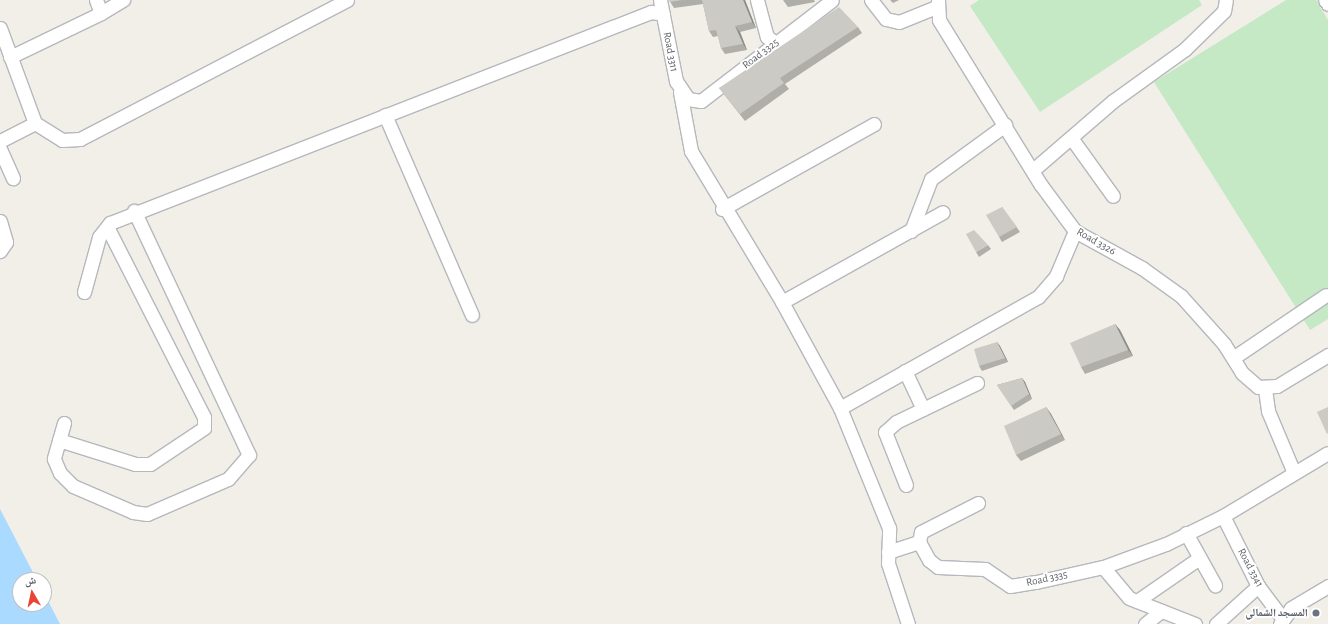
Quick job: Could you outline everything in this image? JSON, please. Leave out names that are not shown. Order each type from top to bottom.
[{"type":"street","points":[[96,0],[101,13]]},
{"type":"street","points":[[10,57],[101,13],[122,0]]},
{"type":"street","points":[[0,28],[35,123],[62,140],[80,140],[347,0]]},
{"type":"street","name":"Road 3311","points":[[660,0],[663,14],[690,98],[687,137],[690,151],[722,209],[782,302],[840,408],[883,507],[889,528],[888,552],[908,624]]},
{"type":"street","points":[[757,0],[768,37],[776,43]]},
{"type":"street","name":"Road 3325","points":[[690,98],[776,43],[832,0]]},
{"type":"street","points":[[871,0],[886,19],[899,22],[937,4]]},
{"type":"street","points":[[1033,170],[1072,139],[1114,101],[1185,49],[1224,10],[1226,0]]},
{"type":"street","points":[[1325,0],[1328,4]]},
{"type":"street","name":"Road 3326","points":[[937,4],[939,20],[1033,170],[1075,231],[1142,268],[1182,296],[1232,358],[1242,373],[1271,388]]},
{"type":"street","points":[[84,292],[99,237],[107,227],[134,211],[651,12],[663,14]]},
{"type":"street","points":[[687,137],[690,98]]},
{"type":"street","points":[[385,115],[472,315]]},
{"type":"street","points":[[0,141],[35,123]]},
{"type":"street","points":[[722,209],[874,124]]},
{"type":"street","points":[[910,230],[931,179],[1005,126]]},
{"type":"street","points":[[1072,139],[1113,196]]},
{"type":"street","points":[[0,149],[13,178]]},
{"type":"street","points":[[64,423],[54,459],[73,486],[133,512],[148,514],[228,479],[249,455],[134,211]]},
{"type":"street","points":[[782,302],[943,212]]},
{"type":"street","points":[[0,221],[6,242],[0,251]]},
{"type":"street","points":[[59,440],[135,464],[150,464],[204,428],[204,417],[107,227]]},
{"type":"street","points":[[840,408],[1038,297],[1056,276],[1075,231]]},
{"type":"street","points":[[1232,358],[1326,295]]},
{"type":"street","points":[[1294,473],[1268,411],[1271,388],[1328,355]]},
{"type":"street","points":[[905,371],[923,409]]},
{"type":"street","points":[[906,485],[885,432],[923,409],[977,384]]},
{"type":"street","name":"Road 3335","points":[[919,542],[929,560],[938,567],[985,569],[1010,586],[1102,567],[1186,533],[1223,516],[1328,453]]},
{"type":"street","points":[[888,552],[919,542],[921,532],[978,503]]},
{"type":"street","name":"Road 3341","points":[[1223,516],[1258,586],[1281,621]]},
{"type":"street","points":[[1186,533],[1215,585]]},
{"type":"street","points":[[1137,601],[1199,558]]},
{"type":"street","points":[[1102,567],[1124,594],[1137,601],[1195,624]]},
{"type":"street","points":[[1216,624],[1258,586]]},
{"type":"street","points":[[1281,621],[1328,586]]},
{"type":"street","points":[[1146,624],[1162,611]]},
{"type":"green space","points":[[979,0],[1199,0],[1202,5],[1040,112],[970,6]]},
{"type":"green space","points":[[1286,0],[1316,0],[1328,20],[1328,319],[1310,330],[1154,82]]},
{"type":"water","points":[[0,509],[33,572],[12,572],[12,612],[52,612],[52,608],[60,624],[0,624]]},
{"type":"building","points":[[669,0],[682,0],[670,2]]},
{"type":"building","points":[[702,0],[743,0],[752,22],[735,26],[743,44],[721,48],[716,30],[709,31]]},
{"type":"building","points":[[839,7],[858,27],[780,78],[784,83],[740,114],[719,88]]},
{"type":"building","points":[[1002,207],[1017,227],[999,237],[986,215]]},
{"type":"building","points":[[974,230],[988,245],[976,252],[966,234]]},
{"type":"building","points":[[1115,324],[1128,350],[1081,367],[1070,343]]},
{"type":"building","points":[[997,342],[1005,358],[979,366],[974,349]]},
{"type":"building","points":[[1022,378],[1029,394],[1011,406],[997,385]]},
{"type":"building","points":[[1046,407],[1061,434],[1016,455],[1004,426]]},
{"type":"building","points":[[1328,407],[1328,433],[1327,434],[1317,412]]},
{"type":"place","name":"المسجد الشمالي","points":[[1316,613]]}]
